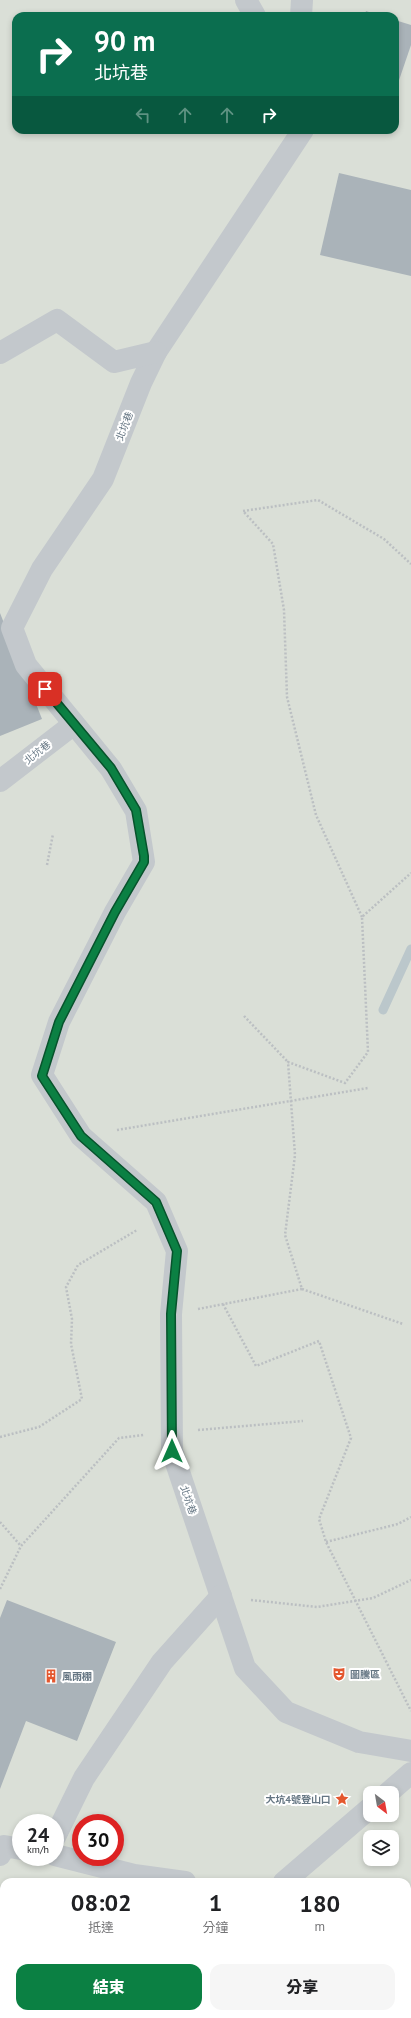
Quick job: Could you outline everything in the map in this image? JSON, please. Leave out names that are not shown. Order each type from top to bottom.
[{"type":"street","points":[[246,0],[253,12]]},
{"type":"street","points":[[301,12],[302,0]]},
{"type":"street","name":"北坑巷","points":[[300,134],[156,352],[141,383],[103,479],[42,569],[12,628],[26,665],[111,768],[136,810],[144,862],[115,912],[59,1022],[42,1076],[81,1136],[156,1202],[177,1251],[171,1314],[172,1451],[245,1668],[286,1712],[359,1742],[411,1750]]},
{"type":"street","points":[[0,353],[57,320],[114,362],[156,352]]},
{"type":"street","name":"北坑巷","points":[[0,781],[74,724]]},
{"type":"street","points":[[64,1819],[84,1778],[162,1662],[221,1596]]},
{"type":"street","points":[[396,1786],[411,1773]]},
{"type":"street","points":[[289,1878],[363,1814]]},
{"type":"street","points":[[0,1855],[4,1846],[12,1847]]},
{"type":"street","points":[[64,1856],[134,1875],[156,1878]]},
{"type":"path","points":[[244,1016],[288,1062],[345,1083],[368,1052],[362,917],[316,815],[287,697],[284,610],[273,544],[243,511],[318,500],[384,539],[411,564]]},
{"type":"path","points":[[47,865],[53,834]]},
{"type":"path","points":[[362,917],[411,873]]},
{"type":"path","points":[[288,1062],[295,1155],[285,1235],[302,1289]]},
{"type":"path","points":[[81,1136],[368,1088]]},
{"type":"path","points":[[0,1437],[39,1426],[82,1399],[71,1344],[72,1319],[66,1287],[78,1265],[120,1242],[161,1215]]},
{"type":"path","points":[[171,1314],[302,1289],[403,1324]]},
{"type":"path","points":[[223,1304],[256,1366],[319,1342],[351,1438],[319,1519],[326,1542],[411,1711]]},
{"type":"path","points":[[0,1589],[21,1546],[119,1438],[303,1421]]},
{"type":"path","points":[[326,1542],[398,1524],[411,1517]]},
{"type":"path","points":[[0,1522],[21,1546]]},
{"type":"path","points":[[221,1596],[317,1607],[373,1598],[411,1580]]},
{"type":"shaded area","points":[[0,0],[411,0],[411,1878],[0,1878]]},
{"type":"building","points":[[399,21],[411,25],[411,45],[399,80]]},
{"type":"building","points":[[339,173],[411,190],[411,276],[320,255]]},
{"type":"building","points":[[0,613],[42,719],[0,736]]},
{"type":"building","name":"風雨棚","points":[[7,1600],[116,1642],[77,1741],[26,1721],[0,1789],[0,1618]]},
{"type":"waterway","points":[[383,1010],[411,949]]},
{"type":"place","name":"圖騰區","points":[[339,1674]]},
{"type":"place","name":"風雨棚","points":[[51,1676]]},
{"type":"place","name":"大坑4號登山口","points":[[342,1799]]},
{"type":"route","points":[[45,689],[111,768],[136,810],[144,856],[144,862],[115,912],[59,1022],[42,1076],[81,1136],[156,1202],[177,1251],[171,1314],[172,1451]]}]
